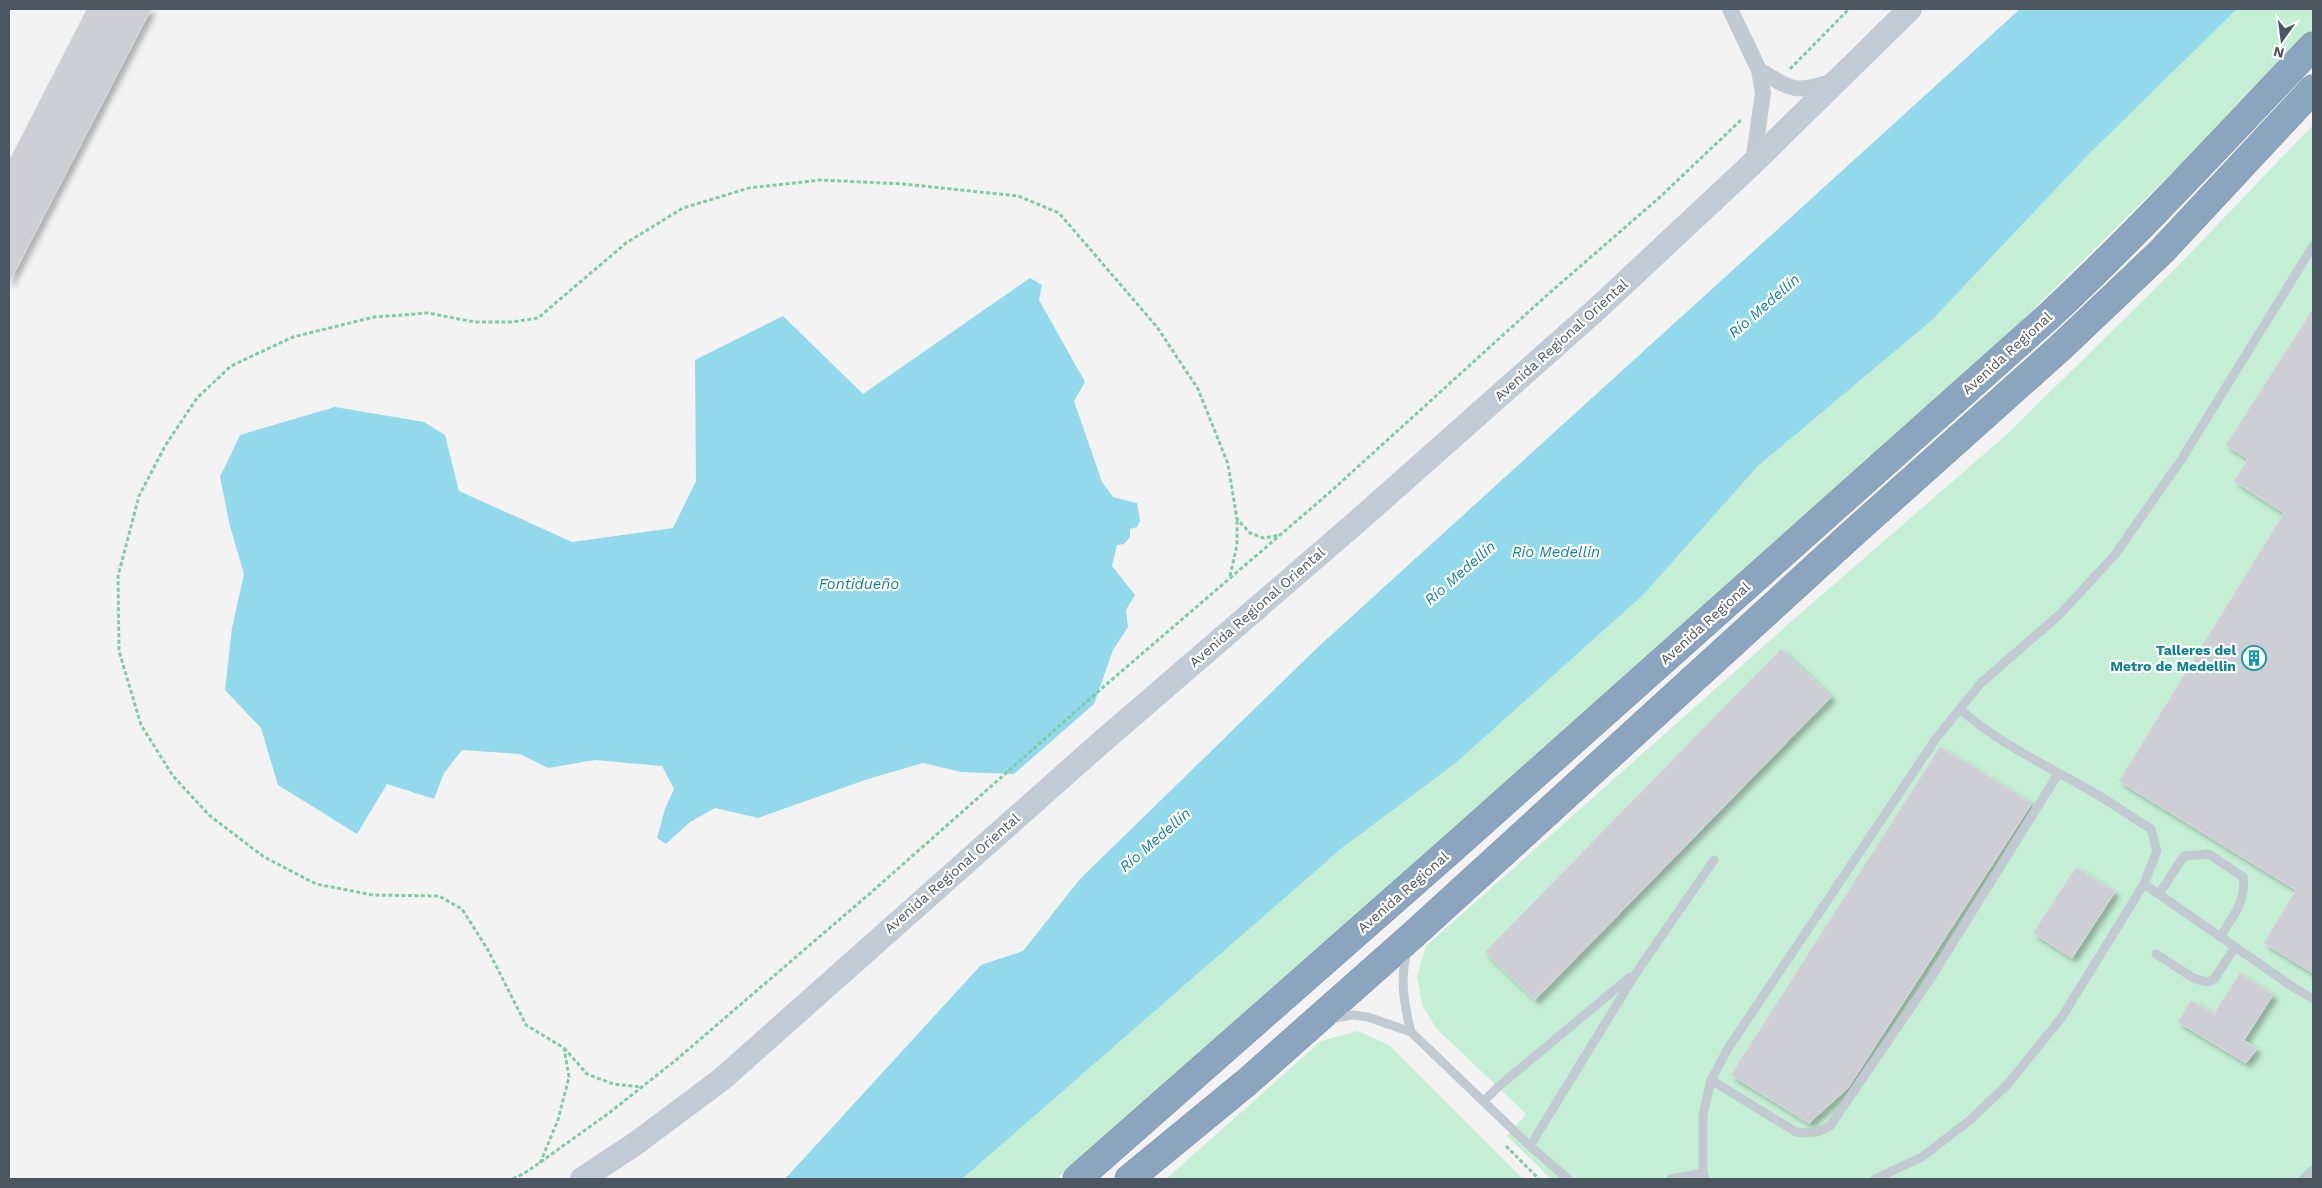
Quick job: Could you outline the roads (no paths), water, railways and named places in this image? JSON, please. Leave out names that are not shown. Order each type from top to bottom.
[{"type":"highway","name":"Avenida Regional","points":[[1077,1179],[1447,854],[2049,316],[2112,257],[2169,199],[2313,46]]},
{"type":"highway","points":[[1129,1179],[1247,1082],[1413,935],[1852,534],[2061,347],[2162,251],[2313,89]]},
{"type":"main road","name":"Avenida Regional Oriental","points":[[582,1179],[635,1144],[722,1079],[842,970],[1598,308],[1753,162],[1910,9]]},
{"type":"street","points":[[1730,9],[1759,70],[1762,100],[1753,162]]},
{"type":"street","points":[[1759,70],[1787,87],[1809,89],[1838,79]]},
{"type":"lane","points":[[1671,1179],[1704,1176],[1703,1115],[1710,1080],[1727,1050],[1937,737],[1981,683],[2059,615],[2114,556],[2181,460],[2313,246]]},
{"type":"lane","points":[[1874,1179],[1922,1157],[1970,1120],[2007,1085],[2062,1018],[2144,884],[2158,852],[2151,829],[2096,794],[2034,761],[1973,722],[1960,709]]},
{"type":"lane","points":[[1710,1080],[1796,1132],[1808,1134],[1820,1132],[1830,1126],[1929,980],[2058,774]]},
{"type":"lane","points":[[2158,894],[2184,856],[2209,854],[2243,877],[2245,888],[2243,897],[2220,937]]},
{"type":"lane","points":[[1530,1146],[1636,972],[1714,860]]},
{"type":"lane","points":[[2144,884],[2313,998]]},
{"type":"lane","points":[[1411,1032],[1404,1006],[1403,982],[1407,953],[1413,935]]},
{"type":"lane","points":[[2156,954],[2195,979],[2208,982],[2215,978],[2235,947]]},
{"type":"lane","points":[[1484,1101],[1498,1087],[1636,972]]},
{"type":"lane","points":[[1315,1022],[1353,1015],[1368,1016],[1411,1032],[1530,1146],[1568,1179]]},
{"type":"lane","points":[[2304,1179],[2313,1170]]},
{"type":"water","name":"Rio Medellin","points":[[2020,9],[2237,9],[2088,155],[1931,321],[1758,466],[1643,595],[1457,762],[1342,848],[962,1179],[785,1179],[981,965],[1023,951],[1080,879],[1317,648]]},
{"type":"water","name":"Fontidueño","points":[[1030,278],[1042,285],[1039,300],[1085,382],[1074,401],[1102,482],[1113,497],[1137,503],[1140,521],[1137,527],[1130,529],[1130,537],[1124,544],[1117,545],[1112,566],[1135,595],[1126,610],[1128,627],[1113,650],[1094,704],[1014,774],[961,772],[923,763],[868,779],[758,818],[715,808],[690,822],[666,844],[657,838],[665,809],[674,789],[662,766],[595,760],[548,768],[520,754],[462,750],[444,773],[434,799],[387,784],[357,834],[278,785],[261,728],[225,690],[232,628],[244,574],[230,526],[220,477],[240,435],[335,407],[424,422],[445,435],[459,491],[572,542],[673,528],[696,481],[695,360],[783,316],[863,394]]},
{"type":"place","name":"Talleres del Metro de Medellin","points":[[2254,658]]},
{"type":"water label","name":"Río Medellín","points":[[1764,306]]},
{"type":"water label","name":"Río Medellín","points":[[1460,573]]},
{"type":"water label","name":"Río Medellín","points":[[1155,840]]}]
